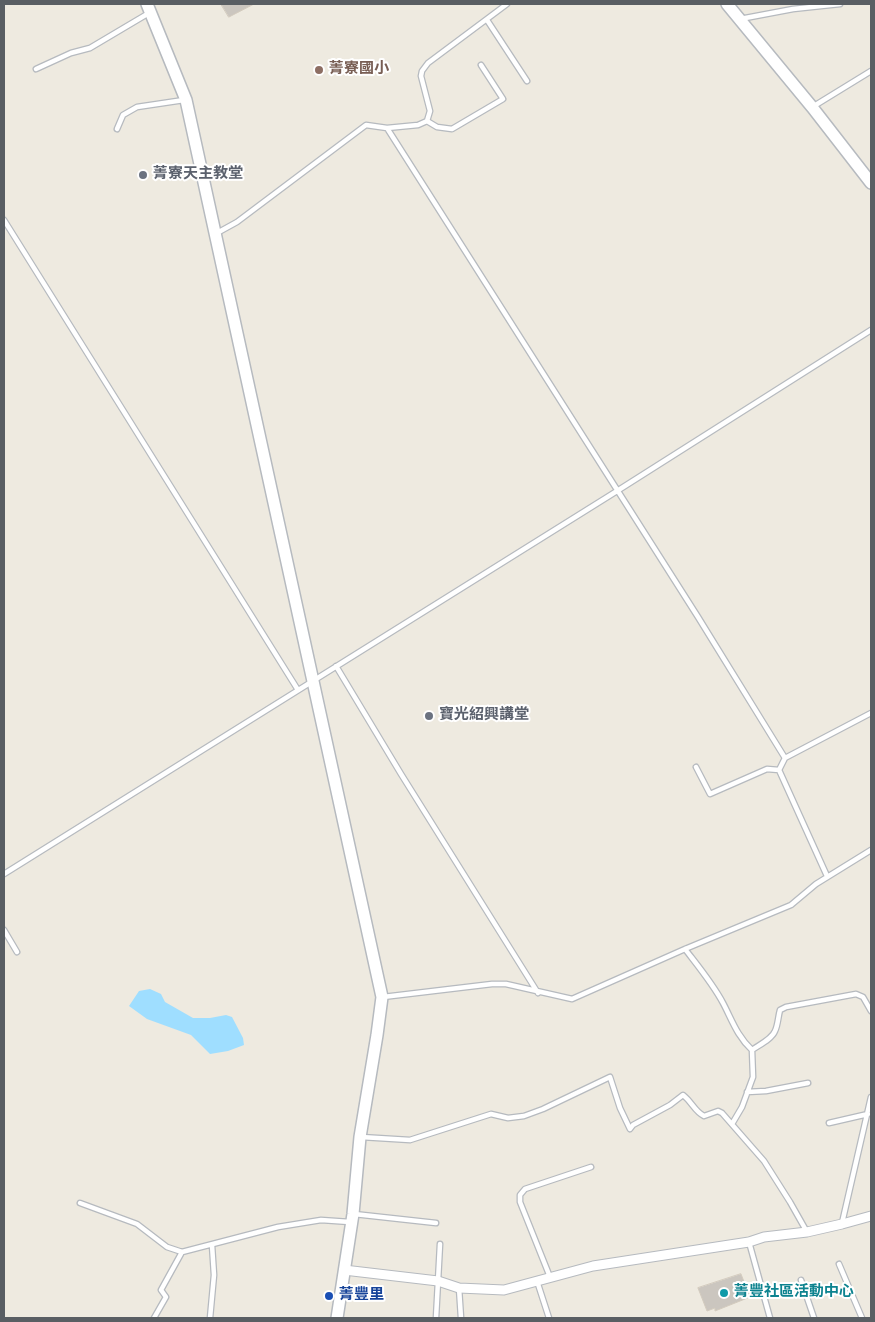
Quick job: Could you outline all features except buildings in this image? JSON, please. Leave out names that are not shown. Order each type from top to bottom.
[{"type":"street","points":[[727,4],[812,107],[871,183]]},
{"type":"street","points":[[149,8],[186,100],[382,997],[360,1137],[352,1218],[337,1318]]},
{"type":"street","points":[[344,1270],[438,1281],[458,1288],[504,1290],[593,1266],[749,1242],[764,1237],[806,1232],[871,1216]]},
{"type":"lane","points":[[215,234],[237,222],[366,125],[387,128],[418,125],[427,121],[430,111],[421,76],[422,71],[428,63],[507,4]]},
{"type":"lane","points":[[739,19],[793,9],[840,4]]},
{"type":"lane","points":[[36,69],[71,53],[90,48],[149,8]]},
{"type":"lane","points":[[488,20],[527,81]]},
{"type":"lane","points":[[427,121],[437,127],[452,129],[504,99],[481,65]]},
{"type":"lane","points":[[812,107],[871,71]]},
{"type":"lane","points":[[117,130],[123,115],[138,106],[186,100]]},
{"type":"lane","points":[[387,128],[698,617],[785,758]]},
{"type":"lane","points":[[4,220],[298,690]]},
{"type":"lane","points":[[4,874],[871,330]]},
{"type":"lane","points":[[336,666],[538,993]]},
{"type":"lane","points":[[779,770],[785,758],[871,713]]},
{"type":"lane","points":[[696,767],[710,794],[766,769],[779,770]]},
{"type":"lane","points":[[779,770],[826,876]]},
{"type":"lane","points":[[382,997],[506,984],[572,1000],[685,949],[791,905],[826,876],[871,850]]},
{"type":"lane","points":[[4,930],[17,952]]},
{"type":"lane","points":[[685,949],[723,1002],[741,1039],[752,1050],[753,1077],[742,1107],[732,1124]]},
{"type":"lane","points":[[752,1050],[773,1035],[776,1030],[776,1022],[780,1010],[786,1007],[856,994],[862,997],[871,1011]]},
{"type":"lane","points":[[360,1137],[410,1140],[490,1114],[508,1118],[524,1116],[543,1110],[610,1078],[620,1108],[630,1129],[633,1125],[670,1105],[683,1095],[690,1100],[698,1113],[704,1116],[718,1111],[722,1113],[764,1161],[790,1202],[806,1232]]},
{"type":"lane","points":[[747,1092],[766,1091],[808,1083]]},
{"type":"lane","points":[[842,1224],[871,1097]]},
{"type":"lane","points":[[829,1123],[868,1114]]},
{"type":"lane","points":[[550,1277],[520,1202],[520,1195],[525,1190],[591,1167]]},
{"type":"lane","points":[[80,1202],[137,1224],[167,1247],[182,1252],[278,1227],[321,1220],[352,1218],[436,1222]]},
{"type":"lane","points":[[749,1242],[770,1318]]},
{"type":"lane","points":[[436,1318],[440,1244]]},
{"type":"lane","points":[[210,1318],[214,1275],[212,1245]]},
{"type":"lane","points":[[154,1318],[166,1297],[161,1290],[182,1252]]},
{"type":"lane","points":[[839,1264],[862,1318]]},
{"type":"lane","points":[[537,1280],[549,1318]]},
{"type":"lane","points":[[801,1280],[814,1318]]},
{"type":"lane","points":[[458,1288],[461,1318]]},
{"type":"water","points":[[150,989],[161,994],[165,1002],[193,1018],[210,1018],[226,1015],[232,1017],[243,1038],[244,1045],[228,1051],[210,1054],[191,1035],[147,1019],[129,1006],[139,991]]},
{"type":"place","name":"菁寮國小","points":[[319,70]]},
{"type":"place","name":"菁寮天主教堂","points":[[143,175]]},
{"type":"place","name":"寶光紹興講堂","points":[[429,716]]},
{"type":"place","name":"菁豐社區活動中心","points":[[724,1293]]},
{"type":"place","name":"菁豐里","points":[[329,1296]]}]
